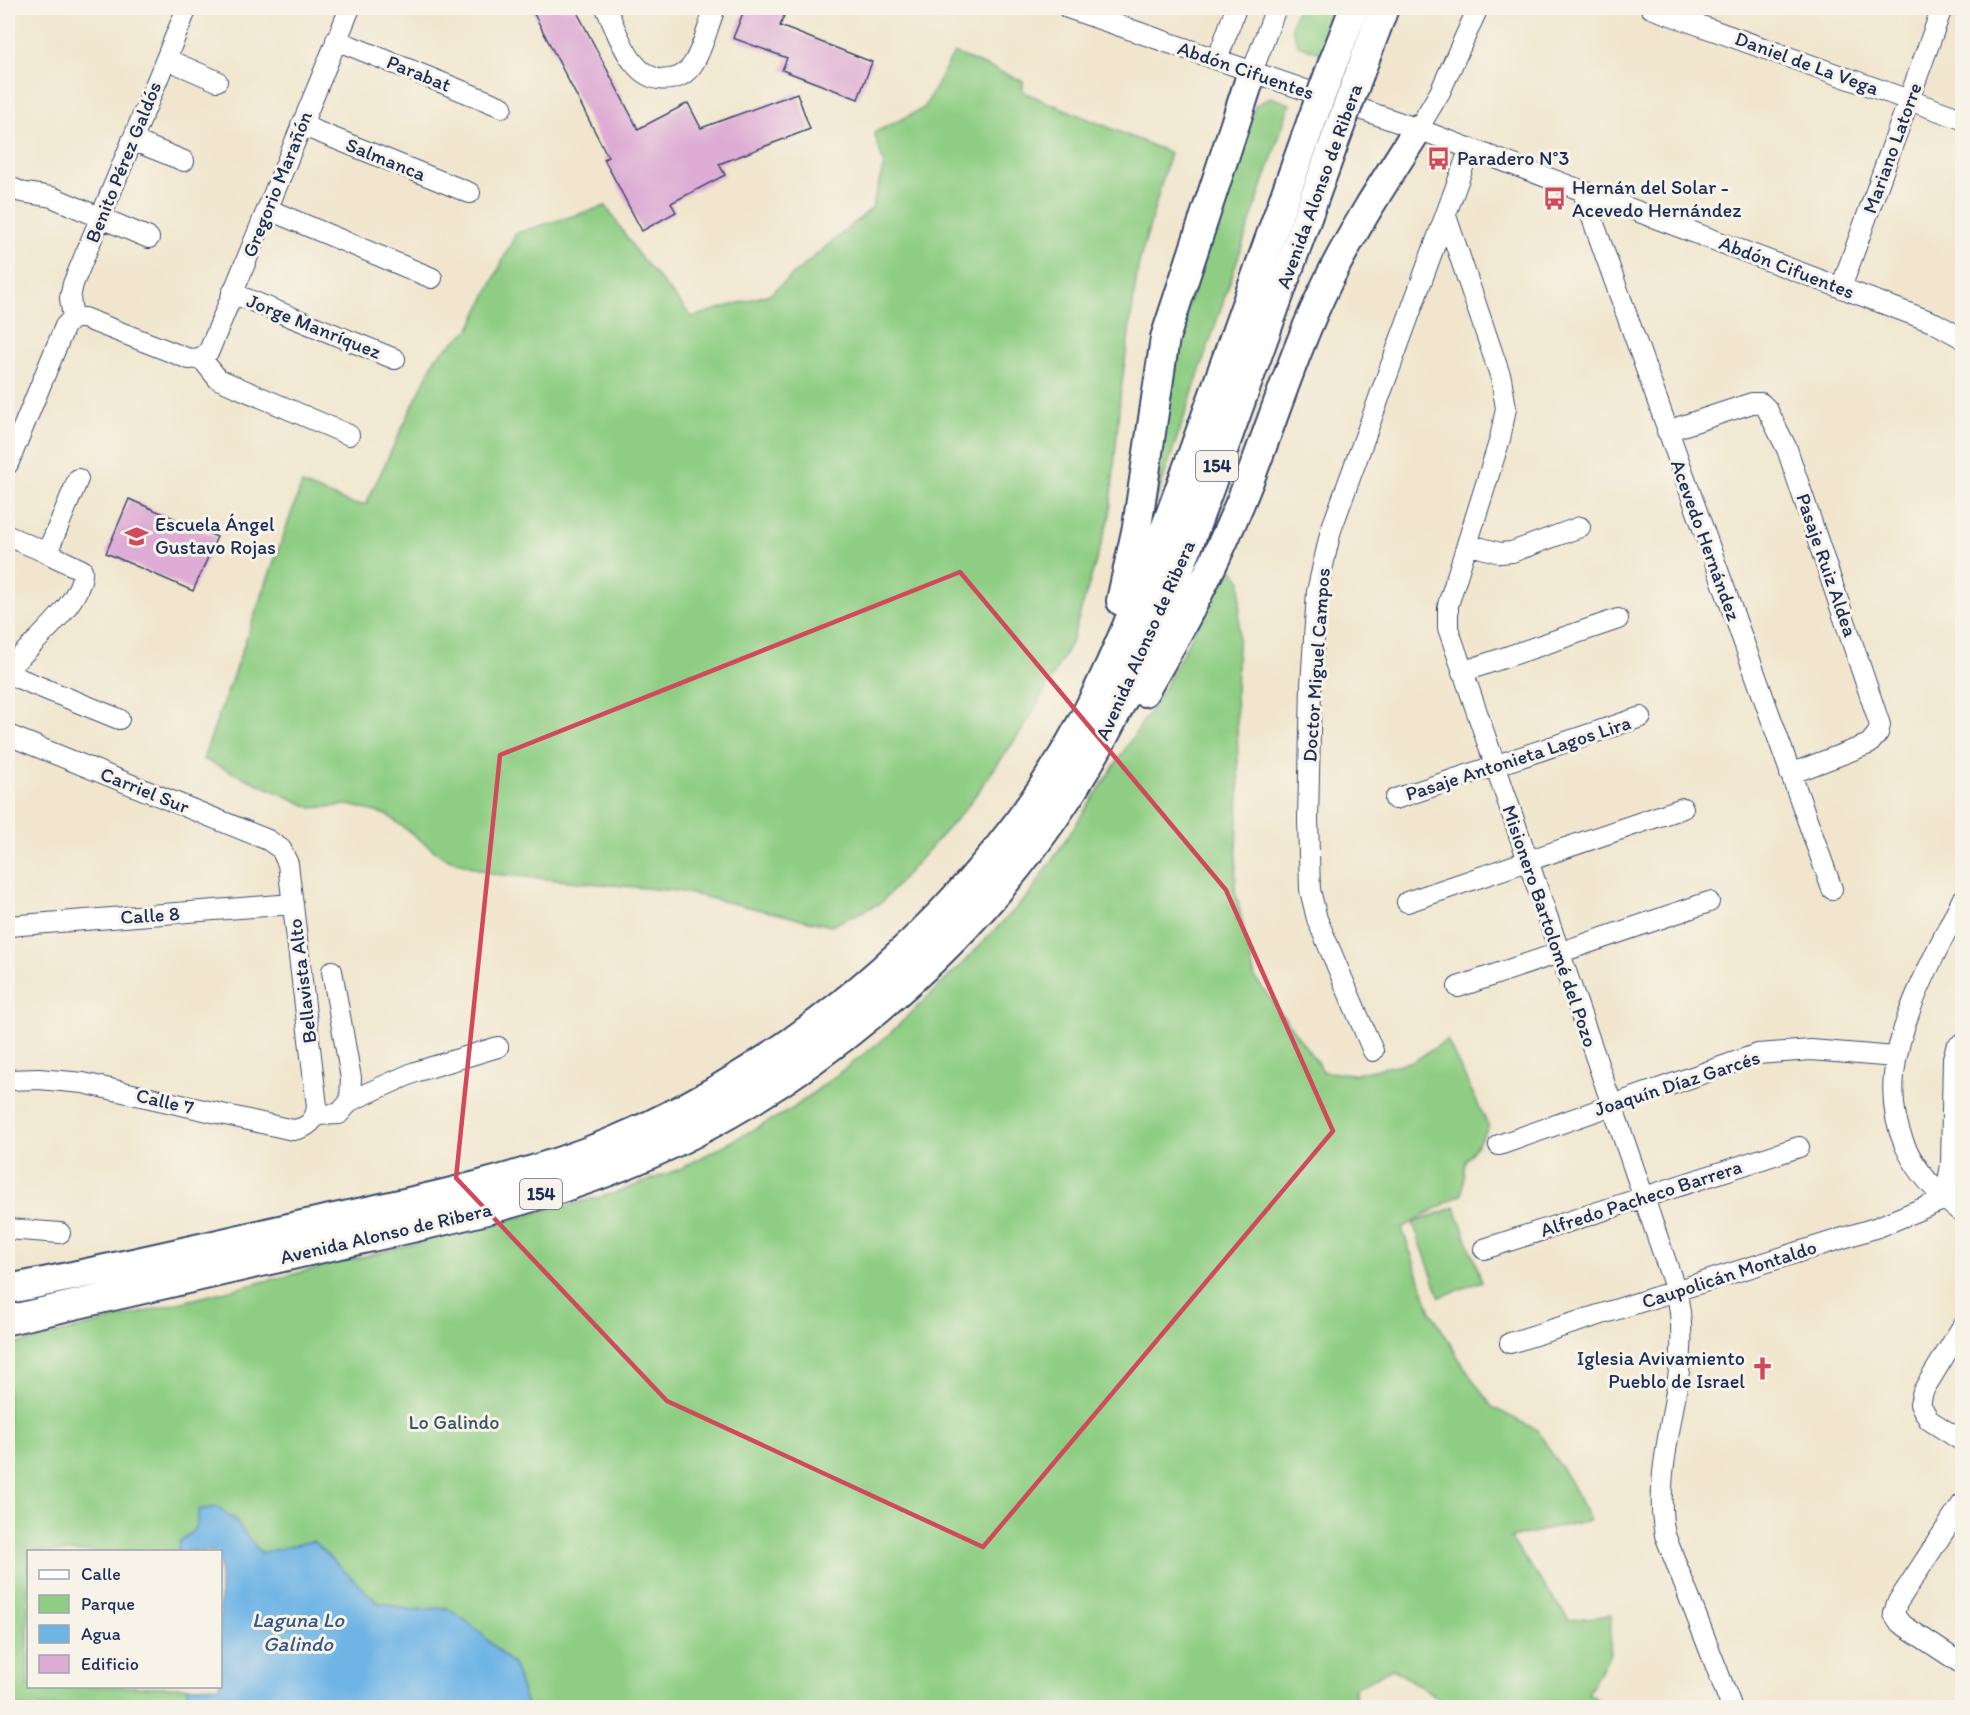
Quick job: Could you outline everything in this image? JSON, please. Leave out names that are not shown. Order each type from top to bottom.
[{"type":"highway","name":"Avenida Alonso de Ribera","points":[[8,1289],[488,1182],[613,1142],[694,1102],[773,1055],[876,975],[967,885],[1027,808],[1056,767],[1100,687],[1161,538],[1354,8]]},
{"type":"highway","name":"Avenida Alonso de Ribera","points":[[8,1320],[509,1204],[623,1166],[674,1142],[812,1059],[916,976],[993,897],[1072,790],[1134,674],[1178,570],[1384,8]]},
{"type":"highway","points":[[1100,687],[1137,527],[1157,376],[1165,338],[1252,72]]},
{"type":"highway","points":[[1072,790],[1100,758],[1134,708],[1205,577],[1238,508],[1292,363],[1328,280],[1372,202],[1418,129]]},
{"type":"street","name":"Benito Pérez Galdós","points":[[73,318],[71,291],[187,8]]},
{"type":"street","name":"Gregorio Marañón","points":[[201,358],[208,351],[350,8]]},
{"type":"street","points":[[606,8],[636,66],[650,77],[666,80],[684,74],[694,63],[715,8]]},
{"type":"street","name":"Abdón Cifuentes","points":[[1068,8],[1470,148],[1942,326],[1962,338]]},
{"type":"street","points":[[1217,60],[1236,8]]},
{"type":"street","points":[[1252,72],[1276,8]]},
{"type":"street","points":[[1418,129],[1459,53],[1478,8]]},
{"type":"street","name":"Daniel de La Vega","points":[[1651,8],[1676,12],[1962,119]]},
{"type":"street","name":"Mariano Latorre","points":[[1841,288],[1942,8]]},
{"type":"street","name":"Parabat","points":[[336,40],[502,106]]},
{"type":"street","points":[[166,59],[217,81]]},
{"type":"street","name":"Salmanca","points":[[301,125],[470,193]]},
{"type":"street","points":[[132,140],[184,161]]},
{"type":"street","points":[[1446,216],[1470,148]]},
{"type":"street","points":[[8,186],[21,192],[52,197],[149,238]]},
{"type":"street","name":"Acevedo Hernández","points":[[1582,190],[1832,889]]},
{"type":"street","points":[[267,209],[432,278]]},
{"type":"street","name":"Misionero Bartolomé del Pozo","points":[[1446,216],[1505,393],[1504,424],[1467,544],[1447,617],[1448,628],[1676,1291],[1681,1318],[1681,1351],[1662,1488],[1662,1518],[1665,1535],[1732,1707]]},
{"type":"street","name":"Doctor Miguel Campos","points":[[1373,1051],[1317,920],[1310,890],[1309,758],[1315,611],[1320,573],[1331,530],[1446,216]]},
{"type":"street","name":"Jorge Manríquez","points":[[232,292],[395,359]]},
{"type":"street","points":[[8,464],[65,326],[73,318],[84,318],[189,359],[201,358],[218,380],[349,435]]},
{"type":"street","name":"Pasaje Ruiz Aldea","points":[[1667,431],[1752,402],[1761,403],[1774,420],[1799,480],[1880,725],[1878,733],[1869,744],[1790,774]]},
{"type":"street","points":[[47,553],[78,479]]},
{"type":"street","points":[[1467,544],[1500,553],[1512,552],[1580,527]]},
{"type":"street","points":[[8,536],[82,570],[82,577],[73,600],[8,669]]},
{"type":"street","points":[[1462,672],[1618,619]]},
{"type":"street","points":[[8,674],[119,719]]},
{"type":"street","name":"Pasaje Antonieta Lagos Lira","points":[[1395,799],[1641,717]]},
{"type":"street","name":"Carriel Sur","points":[[8,735],[268,840],[281,849]]},
{"type":"street","points":[[1407,902],[1683,808]]},
{"type":"street","name":"Bellavista Alto","points":[[281,849],[288,864],[316,1092],[316,1115]]},
{"type":"street","points":[[1962,900],[1915,994],[1899,1037],[1895,1057],[1894,1106],[1899,1126],[1918,1168],[1945,1199],[1962,1213]]},
{"type":"street","points":[[1458,987],[1709,902]]},
{"type":"street","name":"Calle 8","points":[[8,926],[293,904]]},
{"type":"street","points":[[332,971],[351,1078],[350,1101]]},
{"type":"street","points":[[1945,1199],[1951,1165],[1953,1058],[1956,1048],[1962,1042]]},
{"type":"street","name":"Calle 7","points":[[8,1080],[39,1079],[83,1083],[286,1130],[300,1129],[312,1122],[316,1115],[339,1114],[350,1101],[415,1072],[498,1047]]},
{"type":"street","name":"Joaquín Díaz Garcés","points":[[1499,1144],[1611,1103],[1758,1054],[1811,1050],[1895,1057]]},
{"type":"street","name":"Alfredo Pacheco Barrera","points":[[1484,1249],[1799,1147]]},
{"type":"street","name":"Caupolicán Montaldo","points":[[1510,1343],[1878,1227],[1945,1199]]},
{"type":"street","points":[[8,1229],[60,1233]]},
{"type":"street","points":[[1962,1327],[1923,1391],[1920,1404],[1929,1420],[1962,1441]]},
{"type":"street","points":[[1962,1504],[1897,1603],[1894,1614],[1900,1623],[1962,1664]]},
{"type":"highlighted area","points":[[960,572],[1226,890],[1333,1131],[983,1547],[667,1401],[456,1178],[500,755]]},
{"type":"green space","points":[[1297,8],[1337,8],[1321,53],[1298,45],[1291,27]]},
{"type":"green space","points":[[954,53],[1023,81],[1023,92],[1170,153],[1138,267],[1120,397],[1110,515],[1071,643],[1025,726],[966,808],[881,903],[831,926],[678,891],[493,874],[443,857],[387,815],[349,805],[312,808],[203,759],[302,484],[352,504],[366,504],[436,357],[470,329],[516,233],[606,206],[637,253],[692,317],[770,294],[872,208],[884,164],[874,133],[924,108]]},
{"type":"green space","points":[[1271,97],[1290,104],[1154,506],[1166,371],[1255,106]]},
{"type":"green space","name":"Lo Galindo","points":[[1229,565],[1241,580],[1236,689],[1239,797],[1235,890],[1255,978],[1324,1072],[1355,1074],[1414,1061],[1447,1040],[1489,1127],[1465,1162],[1462,1194],[1402,1228],[1431,1312],[1464,1367],[1492,1407],[1537,1430],[1569,1480],[1590,1520],[1510,1538],[1569,1620],[1611,1615],[1610,1653],[1588,1693],[1601,1702],[1599,1707],[1452,1707],[1392,1668],[1355,1688],[1356,1708],[531,1707],[526,1703],[514,1666],[447,1608],[411,1610],[377,1602],[313,1541],[262,1553],[246,1537],[234,1517],[199,1520],[194,1532],[179,1542],[178,1550],[27,1550],[27,1688],[186,1688],[193,1707],[17,1707],[8,1692],[8,1346],[612,1194],[680,1169],[792,1109],[886,1037],[1030,894],[1160,696]]},
{"type":"green space","points":[[1455,1207],[1482,1281],[1440,1297],[1413,1223]]},
{"type":"water","name":"Laguna Lo Galindo","points":[[217,1507],[236,1522],[261,1553],[313,1541],[377,1602],[411,1610],[447,1608],[472,1625],[514,1666],[526,1703],[531,1707],[193,1707],[186,1688],[222,1688],[222,1550],[178,1550],[179,1542],[188,1536],[198,1521],[198,1510]]},
{"type":"building","points":[[531,8],[575,8],[638,129],[688,103],[701,128],[797,93],[810,129],[719,164],[725,175],[671,203],[676,212],[642,231],[604,159],[608,157]]},
{"type":"building","points":[[745,8],[787,8],[780,26],[872,62],[858,99],[782,70],[787,58],[733,38]]},
{"type":"building","points":[[129,499],[217,537],[193,591],[106,553]]},
{"type":"place","name":"Paradero N°3","points":[[1439,158]]},
{"type":"place","name":"Hernán del Solar - Acevedo Hernández","points":[[1554,199]]},
{"type":"place","name":"Escuela Ángel Gustavo Rojas","points":[[137,536]]},
{"type":"place","name":"Iglesia Avivamiento Pueblo de Israel","points":[[1763,1369]]}]
